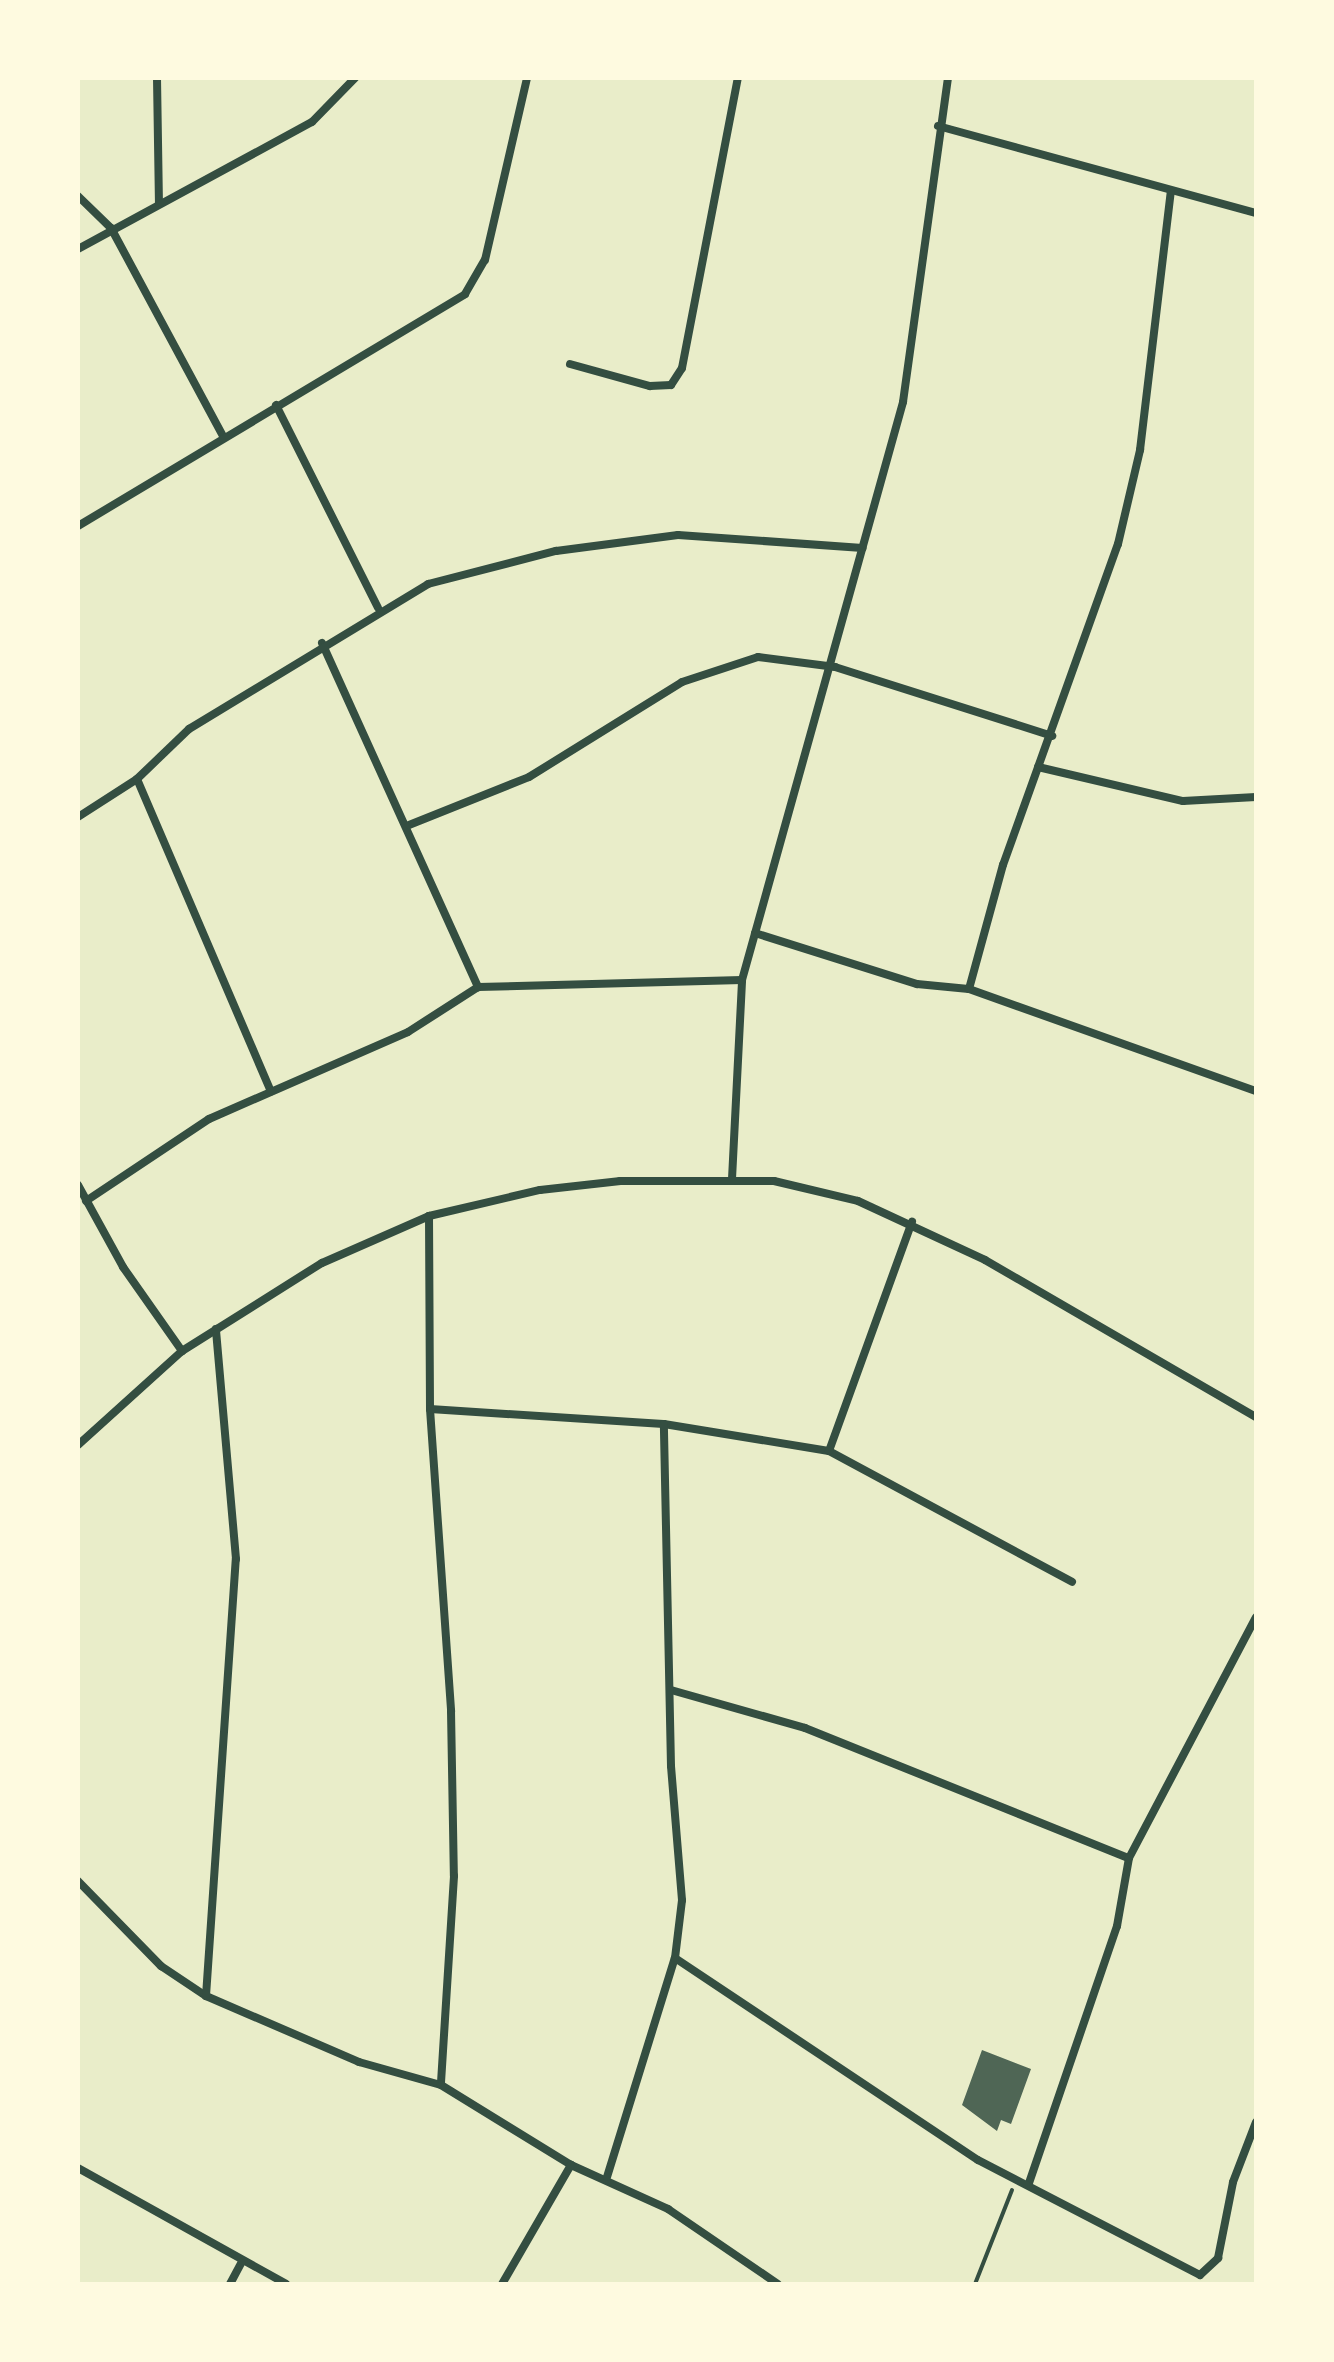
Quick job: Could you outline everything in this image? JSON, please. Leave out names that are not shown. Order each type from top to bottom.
[{"type":"street","points":[[157,78],[159,204]]},
{"type":"street","points":[[78,249],[111,228],[312,122],[355,78]]},
{"type":"street","points":[[78,526],[475,281],[527,78]]},
{"type":"street","points":[[570,364],[650,386],[671,385],[682,368],[738,78]]},
{"type":"street","points":[[732,1179],[742,980],[835,667],[912,353],[938,126],[948,78]]},
{"type":"street","points":[[938,126],[1256,213]]},
{"type":"street","points":[[969,989],[1038,767],[1100,604],[1140,450],[1171,191]]},
{"type":"street","points":[[78,196],[111,228],[224,438]]},
{"type":"street","points":[[276,405],[378,608]]},
{"type":"street","points":[[78,817],[137,779],[189,729],[322,643],[378,608],[453,575],[642,539],[702,536],[863,548]]},
{"type":"street","points":[[322,643],[409,825],[478,987]]},
{"type":"street","points":[[409,825],[529,777],[632,709],[716,668],[779,657],[835,667],[1052,736]]},
{"type":"street","points":[[1038,767],[1183,801],[1256,797]]},
{"type":"street","points":[[137,779],[271,1091]]},
{"type":"street","points":[[755,933],[917,984],[969,989],[1256,1091]]},
{"type":"street","points":[[86,1201],[209,1119],[408,1032],[478,987],[742,980]]},
{"type":"street","points":[[78,1445],[182,1351],[322,1263],[429,1216],[582,1184],[732,1179],[821,1190],[912,1222],[1256,1417]]},
{"type":"street","points":[[78,1185],[182,1351]]},
{"type":"street","points":[[429,1216],[430,1409],[451,1711],[454,1876],[441,2085]]},
{"type":"street","points":[[829,1451],[912,1222]]},
{"type":"street","points":[[206,1996],[236,1559],[216,1329]]},
{"type":"street","points":[[430,1409],[664,1424],[829,1451],[1072,1582]]},
{"type":"street","points":[[607,2177],[675,1958],[682,1900],[671,1690],[664,1424]]},
{"type":"street","points":[[1029,2183],[1117,1926],[1129,1858],[1256,1617]]},
{"type":"street","points":[[671,1690],[805,1728],[1129,1858]]},
{"type":"street","points":[[78,1881],[161,1966],[206,1996],[359,2062],[441,2085],[571,2165],[607,2177],[668,2209],[778,2284]]},
{"type":"street","points":[[675,1958],[931,2131],[1200,2275],[1206,2284]]},
{"type":"street","points":[[1200,2275],[1218,2258],[1233,2182],[1256,2122]]},
{"type":"street","points":[[502,2284],[571,2165]]},
{"type":"street","points":[[78,2168],[241,2263],[286,2284]]},
{"type":"street","points":[[230,2284],[241,2263]]},
{"type":"path","points":[[975,2284],[1017,2178]]},
{"type":"building","points":[[982,2050],[1031,2069],[1011,2124],[1001,2120],[997,2131],[962,2105]]}]
